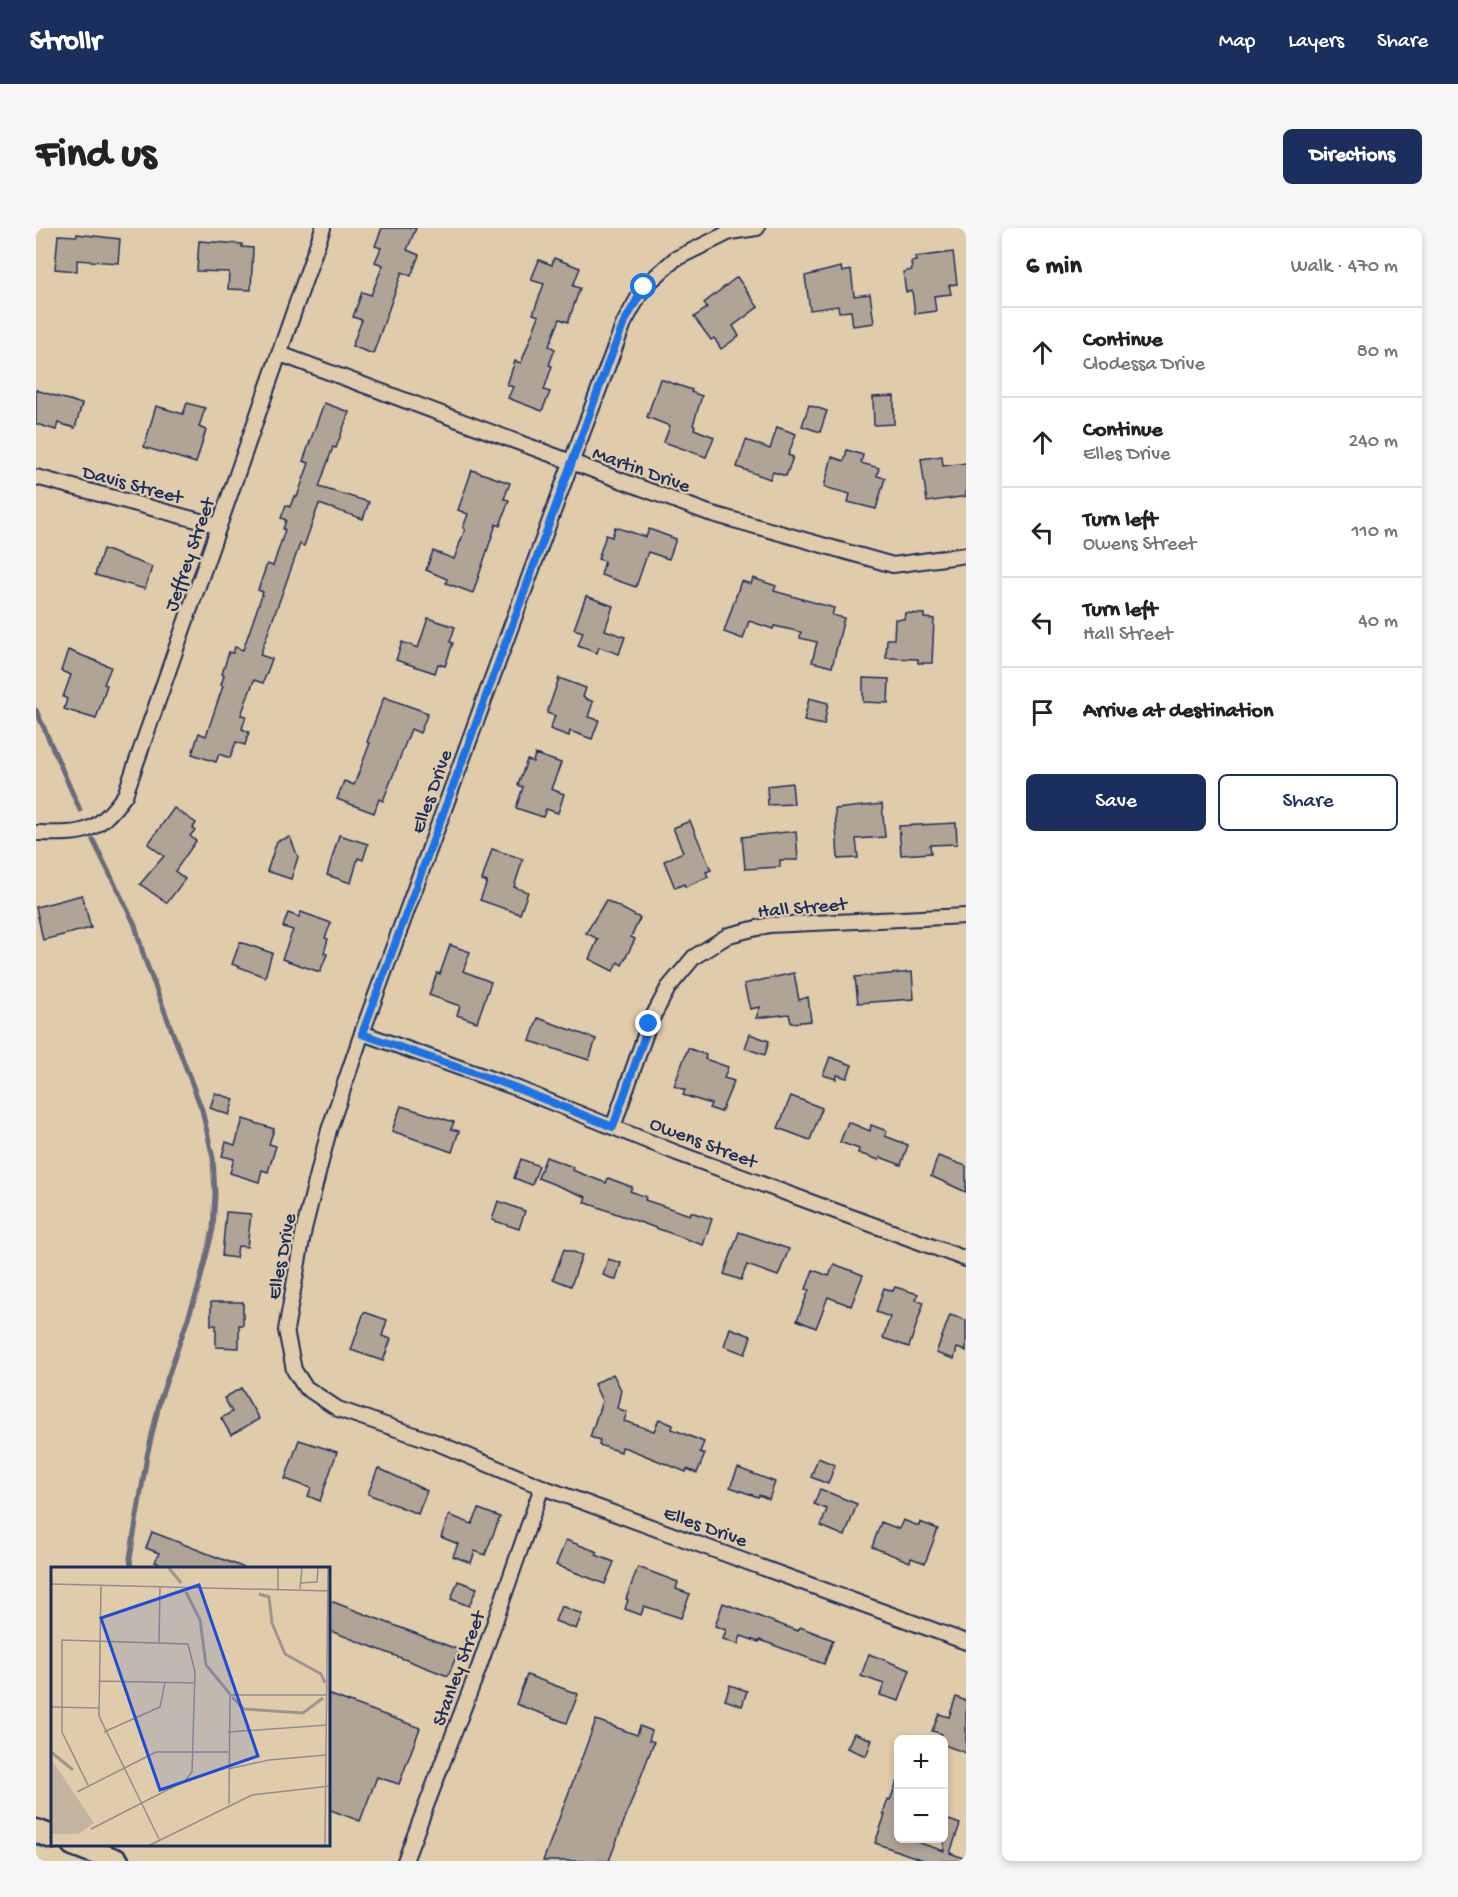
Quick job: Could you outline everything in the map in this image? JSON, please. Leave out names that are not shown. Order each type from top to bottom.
[{"type":"highway","points":[[36,1831],[51,1837]]},
{"type":"highway","points":[[76,1846],[117,1861]]},
{"type":"street","name":"Jeffrey Street","points":[[36,833],[74,834],[94,828],[111,813],[125,795],[323,228]]},
{"type":"street","name":"Elles Drive","points":[[757,228],[730,232],[675,259],[644,287],[624,323],[362,1034],[329,1131],[304,1228],[286,1330],[294,1370],[305,1387],[338,1409],[435,1442],[542,1488],[966,1642]]},
{"type":"street","name":"Martin Drive","points":[[280,354],[709,513],[893,565],[966,555]]},
{"type":"street","name":"Davis Street","points":[[36,477],[219,526]]},
{"type":"street","name":"Hall Street","points":[[613,1127],[649,1024],[668,988],[694,957],[729,934],[769,925],[966,916]]},
{"type":"street","name":"Owens Street","points":[[362,1034],[511,1086],[677,1153],[966,1259]]},
{"type":"street","name":"Stanley Street","points":[[405,1861],[478,1670],[542,1488]]},
{"type":"building","points":[[382,228],[416,228],[407,250],[419,255],[411,276],[402,272],[373,354],[352,346],[362,320],[353,317],[362,292],[371,295],[383,265],[375,262],[381,248],[375,246]]},
{"type":"building","points":[[77,234],[120,239],[118,263],[77,260],[77,271],[55,269],[58,235],[77,236]]},
{"type":"building","points":[[199,241],[242,244],[242,247],[253,248],[251,290],[228,289],[229,272],[197,271]]},
{"type":"building","points":[[953,252],[957,284],[949,285],[951,294],[934,296],[936,311],[915,314],[912,291],[906,292],[903,272],[912,270],[911,262],[916,261],[915,257]]},
{"type":"building","points":[[554,258],[580,268],[573,286],[580,288],[568,322],[560,319],[549,346],[555,349],[544,390],[550,392],[542,411],[508,398],[513,387],[507,385],[515,361],[521,363],[539,316],[533,314],[544,284],[531,280],[539,260],[552,265]]},
{"type":"building","points":[[841,267],[842,272],[851,270],[854,296],[870,294],[874,323],[853,326],[851,311],[839,312],[838,306],[810,310],[805,276]]},
{"type":"building","points":[[737,277],[758,307],[733,326],[739,336],[721,349],[714,338],[711,340],[694,317],[707,308],[704,303]]},
{"type":"building","points":[[660,379],[692,390],[691,392],[702,396],[693,425],[694,429],[714,437],[706,457],[664,442],[670,426],[647,417]]},
{"type":"building","points":[[36,390],[82,404],[75,428],[58,423],[56,430],[36,424]]},
{"type":"building","points":[[894,396],[894,424],[874,425],[873,397]]},
{"type":"building","points":[[187,403],[205,408],[199,427],[206,430],[196,463],[144,447],[156,406],[183,414]]},
{"type":"building","points":[[324,403],[349,412],[336,448],[333,447],[319,487],[369,502],[363,519],[319,504],[304,546],[300,544],[260,655],[272,659],[263,683],[254,680],[241,715],[246,716],[242,729],[249,732],[245,745],[236,742],[230,758],[219,754],[216,762],[192,754],[199,733],[206,736],[223,686],[221,685],[224,675],[222,674],[229,652],[233,653],[235,647],[243,650],[263,592],[258,590],[267,564],[273,566],[285,530],[283,529],[286,520],[281,518],[286,505],[290,507],[294,496],[297,497],[309,463],[303,461]]},
{"type":"building","points":[[809,405],[827,411],[820,432],[802,426]]},
{"type":"building","points":[[777,427],[796,434],[788,455],[793,457],[786,476],[773,472],[770,479],[737,467],[746,440],[770,449]]},
{"type":"building","points":[[847,450],[863,455],[861,463],[879,468],[877,476],[885,478],[876,509],[848,502],[850,494],[824,487],[832,457],[844,461]]},
{"type":"building","points":[[942,456],[943,466],[966,463],[966,496],[927,502],[921,459]]},
{"type":"building","points":[[472,470],[510,483],[504,499],[509,500],[500,526],[496,524],[473,593],[446,583],[447,579],[426,570],[433,551],[454,559],[468,514],[458,510]]},
{"type":"building","points":[[615,527],[646,537],[649,529],[676,539],[669,559],[648,552],[636,587],[601,575],[605,561],[598,559],[606,535],[612,537]]},
{"type":"building","points":[[103,549],[152,567],[145,589],[95,575]]},
{"type":"building","points":[[753,578],[776,586],[774,591],[834,608],[832,615],[844,618],[832,667],[812,662],[817,642],[800,638],[801,632],[774,626],[773,629],[749,621],[743,639],[724,632],[741,581],[751,584]]},
{"type":"building","points":[[586,596],[613,606],[605,630],[625,637],[619,654],[599,647],[597,653],[578,646],[583,632],[574,629]]},
{"type":"building","points":[[905,613],[924,614],[924,618],[934,619],[932,663],[918,663],[918,659],[886,658],[887,639],[894,639],[895,619],[904,619]]},
{"type":"building","points":[[428,618],[455,627],[450,642],[453,643],[445,666],[438,664],[435,673],[396,660],[402,642],[418,648]]},
{"type":"building","points":[[68,650],[111,667],[104,684],[107,685],[96,719],[64,709],[67,699],[63,697],[71,675],[61,671]]},
{"type":"building","points":[[559,678],[586,688],[583,697],[593,702],[588,717],[599,720],[592,739],[570,731],[569,736],[550,729],[555,716],[547,713]]},
{"type":"building","points":[[863,678],[889,679],[888,703],[863,702]]},
{"type":"building","points":[[384,697],[428,713],[420,733],[411,729],[383,801],[379,799],[374,813],[337,799],[344,781],[354,785]]},
{"type":"building","points":[[809,698],[828,703],[824,725],[804,721]]},
{"type":"building","points":[[535,754],[561,763],[551,789],[564,794],[558,813],[546,809],[543,817],[516,808],[523,787],[518,785],[527,760],[533,762]]},
{"type":"building","points":[[792,783],[794,804],[768,805],[767,786]]},
{"type":"building","points":[[882,804],[885,837],[856,839],[858,858],[838,859],[835,809]]},
{"type":"building","points":[[174,808],[196,823],[193,828],[195,830],[190,836],[196,841],[175,871],[185,879],[167,903],[140,884],[164,856],[148,844]]},
{"type":"building","points":[[690,821],[711,870],[706,872],[708,877],[685,887],[684,884],[675,888],[664,861],[683,852],[673,828]]},
{"type":"building","points":[[956,823],[957,844],[930,845],[931,853],[901,855],[899,826]]},
{"type":"building","points":[[796,831],[798,860],[780,860],[780,867],[745,869],[742,837]]},
{"type":"building","points":[[339,835],[368,844],[363,860],[358,858],[351,883],[327,875]]},
{"type":"building","points":[[290,837],[298,857],[291,879],[267,871],[277,841]]},
{"type":"building","points":[[492,849],[523,859],[514,887],[528,892],[520,914],[480,900],[487,882],[482,880]]},
{"type":"building","points":[[82,895],[91,928],[43,940],[36,907]]},
{"type":"building","points":[[606,900],[640,918],[631,937],[635,939],[622,965],[618,962],[613,971],[589,959],[598,939],[586,933]]},
{"type":"building","points":[[301,912],[331,923],[325,938],[328,939],[324,953],[327,954],[320,972],[282,959],[293,930],[283,927],[288,913],[299,917]]},
{"type":"building","points":[[240,942],[272,953],[265,977],[232,964]]},
{"type":"building","points":[[450,945],[470,952],[463,971],[491,982],[477,1022],[457,1015],[460,1006],[429,995],[437,973],[440,974]]},
{"type":"building","points":[[912,972],[914,999],[858,1003],[855,977]]},
{"type":"building","points":[[794,973],[799,1000],[808,997],[811,1021],[791,1023],[789,1014],[756,1018],[760,1007],[750,1009],[744,984]]},
{"type":"building","points":[[538,1018],[596,1039],[589,1060],[530,1041]]},
{"type":"building","points":[[750,1034],[769,1041],[765,1055],[745,1048]]},
{"type":"building","points":[[688,1048],[706,1055],[705,1059],[728,1067],[724,1078],[734,1081],[721,1112],[709,1108],[711,1104],[683,1095],[685,1090],[674,1086]]},
{"type":"building","points":[[830,1057],[852,1065],[847,1078],[837,1075],[836,1079],[823,1075]]},
{"type":"building","points":[[215,1093],[234,1099],[229,1115],[210,1108]]},
{"type":"building","points":[[791,1096],[822,1108],[810,1140],[778,1128]]},
{"type":"building","points":[[401,1106],[454,1122],[451,1129],[459,1131],[452,1152],[392,1131]]},
{"type":"building","points":[[243,1119],[274,1129],[269,1144],[276,1146],[268,1172],[262,1170],[259,1182],[230,1173],[234,1159],[222,1156],[226,1142],[235,1145]]},
{"type":"building","points":[[848,1122],[870,1131],[871,1125],[887,1131],[885,1136],[908,1145],[901,1165],[880,1157],[879,1160],[858,1153],[859,1149],[840,1142]]},
{"type":"building","points":[[938,1156],[966,1166],[966,1192],[931,1176]]},
{"type":"building","points":[[546,1157],[606,1183],[608,1178],[632,1187],[630,1191],[646,1197],[645,1200],[690,1215],[691,1212],[712,1219],[703,1245],[584,1202],[586,1197],[538,1178]]},
{"type":"building","points":[[521,1159],[539,1166],[532,1185],[514,1178]]},
{"type":"building","points":[[498,1201],[525,1211],[519,1229],[492,1220]]},
{"type":"building","points":[[226,1212],[251,1214],[247,1247],[238,1246],[236,1258],[222,1256]]},
{"type":"building","points":[[739,1232],[789,1249],[778,1276],[747,1265],[741,1280],[724,1274]]},
{"type":"building","points":[[564,1249],[582,1255],[571,1286],[553,1279]]},
{"type":"building","points":[[608,1259],[621,1263],[616,1280],[603,1275]]},
{"type":"building","points":[[834,1264],[863,1275],[851,1306],[828,1297],[816,1328],[797,1320],[809,1290],[806,1289],[813,1270],[829,1276]]},
{"type":"building","points":[[895,1287],[918,1294],[916,1300],[924,1302],[909,1347],[883,1338],[890,1317],[876,1312],[884,1288],[893,1291]]},
{"type":"building","points":[[211,1302],[243,1302],[243,1325],[239,1325],[239,1348],[216,1347],[216,1325],[211,1325]]},
{"type":"building","points":[[364,1312],[387,1320],[382,1336],[391,1339],[383,1361],[351,1350]]},
{"type":"building","points":[[950,1315],[966,1320],[966,1351],[957,1348],[954,1359],[936,1353]]},
{"type":"building","points":[[730,1328],[751,1336],[745,1354],[724,1346]]},
{"type":"building","points":[[613,1374],[621,1390],[617,1408],[627,1412],[624,1421],[654,1431],[659,1419],[673,1425],[672,1429],[704,1442],[700,1452],[705,1454],[697,1473],[687,1469],[686,1472],[622,1447],[621,1452],[599,1445],[600,1440],[590,1437],[602,1401],[594,1384]]},
{"type":"building","points":[[241,1388],[259,1419],[231,1435],[221,1418],[232,1412],[224,1398]]},
{"type":"building","points":[[299,1440],[337,1452],[320,1501],[308,1496],[311,1488],[285,1479]]},
{"type":"building","points":[[818,1458],[835,1465],[828,1484],[811,1477]]},
{"type":"building","points":[[378,1468],[427,1491],[418,1514],[368,1494]]},
{"type":"building","points":[[738,1468],[775,1482],[769,1499],[730,1487]]},
{"type":"building","points":[[820,1489],[857,1504],[845,1536],[821,1526],[827,1509],[814,1504]]},
{"type":"building","points":[[479,1509],[500,1517],[485,1555],[475,1551],[471,1563],[453,1556],[458,1544],[441,1537],[449,1515],[472,1524]]},
{"type":"building","points":[[903,1520],[919,1526],[920,1522],[938,1529],[925,1563],[911,1558],[910,1562],[872,1547],[881,1522],[899,1529]]},
{"type":"building","points":[[152,1532],[242,1567],[167,1567],[155,1562],[159,1553],[146,1548]]},
{"type":"building","points":[[566,1540],[598,1552],[596,1555],[614,1562],[605,1584],[556,1565]]},
{"type":"building","points":[[638,1567],[678,1582],[676,1589],[690,1594],[681,1618],[644,1606],[641,1615],[625,1609],[628,1600],[626,1599]]},
{"type":"building","points":[[458,1581],[477,1588],[469,1606],[451,1599]]},
{"type":"building","points":[[330,1601],[459,1650],[448,1676],[330,1631]]},
{"type":"building","points":[[723,1603],[798,1631],[800,1627],[833,1640],[824,1664],[760,1640],[759,1642],[741,1636],[738,1644],[723,1639],[726,1630],[715,1626]]},
{"type":"building","points":[[561,1606],[582,1614],[576,1629],[555,1621]]},
{"type":"building","points":[[869,1654],[910,1670],[899,1701],[880,1695],[884,1684],[861,1676]]},
{"type":"building","points":[[527,1675],[578,1694],[567,1723],[516,1704]]},
{"type":"building","points":[[730,1685],[747,1691],[742,1706],[725,1700]]},
{"type":"building","points":[[330,1695],[420,1728],[399,1784],[377,1777],[360,1821],[330,1810]]},
{"type":"building","points":[[956,1697],[966,1701],[966,1753],[948,1746],[948,1735],[932,1731],[939,1714],[949,1717]]},
{"type":"building","points":[[596,1720],[637,1735],[640,1726],[652,1731],[649,1740],[654,1742],[609,1861],[543,1861]]},
{"type":"building","points":[[854,1733],[872,1740],[866,1756],[847,1748]]},
{"type":"building","points":[[894,1790],[894,1843],[920,1843],[944,1851],[944,1843],[948,1843],[948,1820],[960,1824],[950,1853],[966,1861],[926,1861],[875,1843],[888,1799],[890,1800]]},
{"type":"waterway","points":[[36,710],[80,810]]},
{"type":"waterway","points":[[93,840],[135,925],[144,957],[202,1110],[213,1158],[215,1194],[213,1229],[198,1289],[160,1400],[147,1456],[130,1558],[131,1567]]},
{"type":"route","points":[[644,287],[624,323],[609,361],[362,1034],[511,1086],[613,1127],[649,1024]]}]
